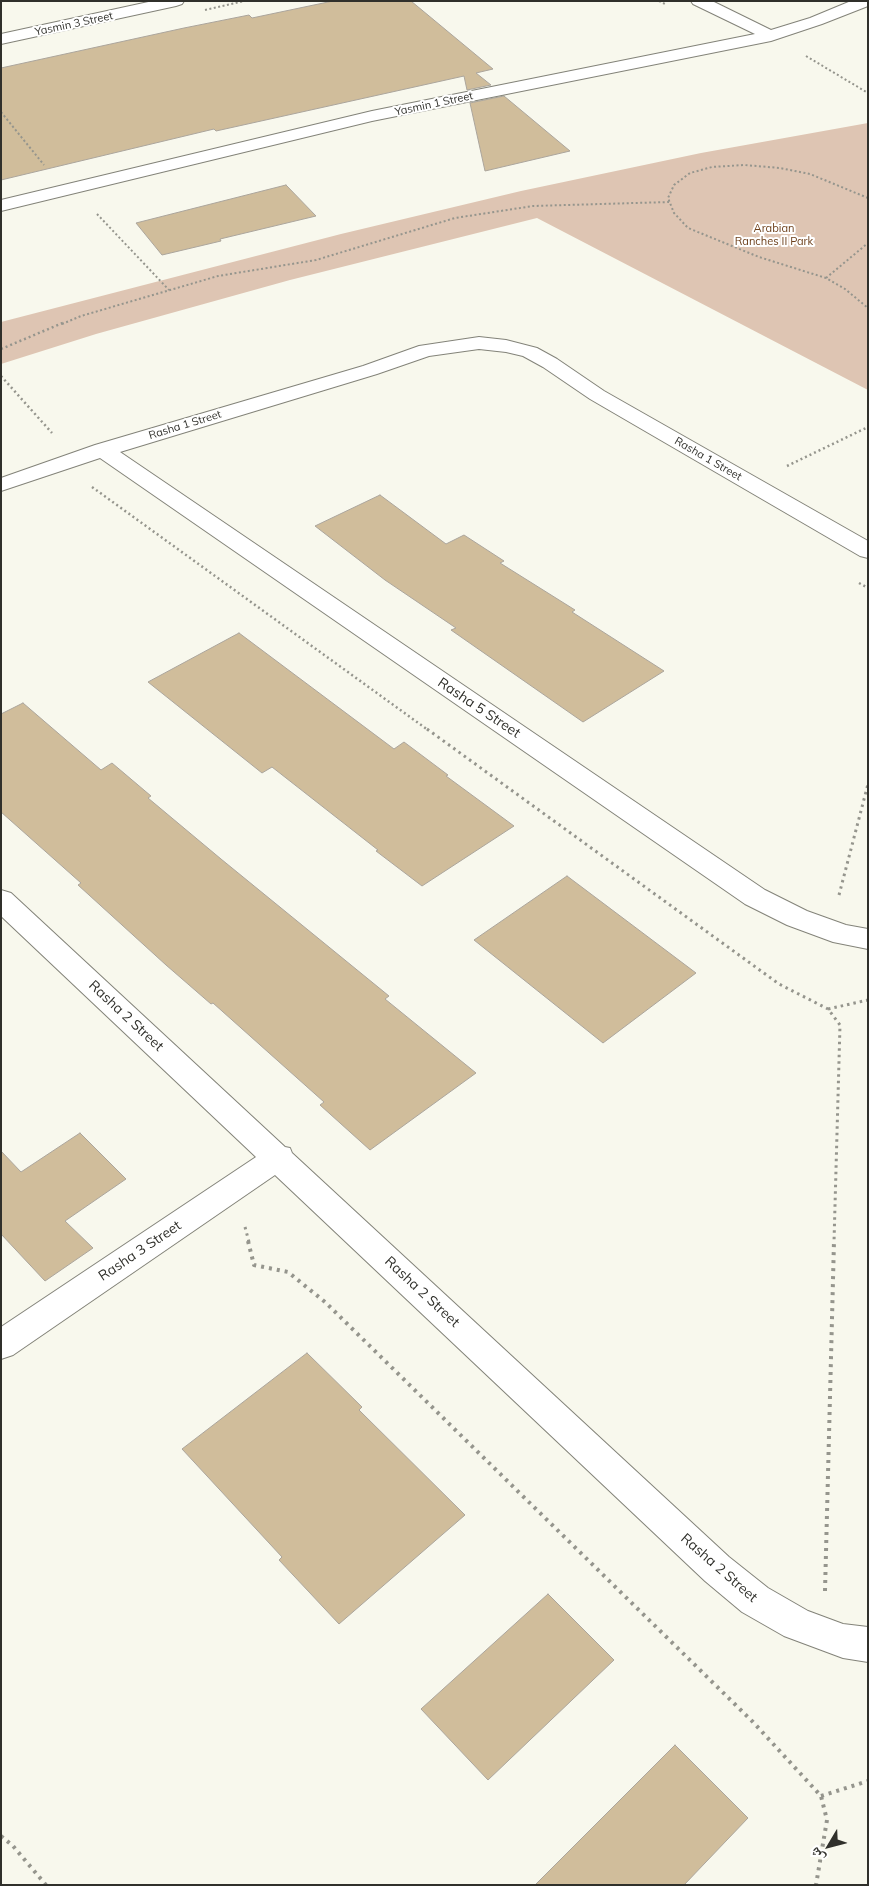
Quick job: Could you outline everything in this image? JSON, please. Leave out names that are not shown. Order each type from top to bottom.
[{"type":"street","name":"Yasmin 3 Street","points":[[1,39],[176,1]]},
{"type":"street","points":[[699,1],[763,38]]},
{"type":"street","name":"Yasmin 1 Street","points":[[1,206],[372,116],[763,38],[816,22],[866,1]]},
{"type":"street","name":"Rasha 1 Street","points":[[1,485],[103,450],[370,370],[440,356],[477,355],[506,358],[537,368],[597,395],[868,551]]},
{"type":"street","name":"Rasha 5 Street","points":[[103,450],[755,897],[797,918],[843,934],[868,939]]},
{"type":"street","name":"Rasha 1 Street","points":[[820,522],[868,544]]},
{"type":"street","name":"Rasha 2 Street","points":[[1,900],[717,1569],[754,1600],[797,1624],[843,1641],[868,1645]]},
{"type":"street","name":"Rasha 3 Street","points":[[1,1345],[279,1158]]},
{"type":"path","points":[[763,38],[777,52],[793,48],[868,93]]},
{"type":"path","points":[[1,112],[48,170]]},
{"type":"path","points":[[868,198],[810,174],[780,168],[744,165],[712,167],[690,174],[674,185],[668,198],[674,214],[688,228],[759,257],[826,278],[845,289],[868,308]]},
{"type":"path","points":[[95,182],[109,197],[88,204],[169,290]]},
{"type":"path","points":[[1,349],[81,316],[169,290],[218,276],[316,260],[464,216],[533,206],[669,202]]},
{"type":"path","points":[[826,278],[868,243]]},
{"type":"path","points":[[1,376],[38,419],[92,472],[90,485],[98,492],[779,984],[828,1009],[840,1025],[825,1599],[797,1624]]},
{"type":"path","points":[[752,484],[868,427]]},
{"type":"path","points":[[851,578],[868,588]]},
{"type":"path","points":[[836,902],[840,894],[868,784]]},
{"type":"path","points":[[828,1009],[868,1000]]},
{"type":"path","points":[[236,1187],[254,1265],[288,1272],[325,1302],[746,1715],[821,1796],[827,1820],[816,1885]]},
{"type":"path","points":[[821,1796],[868,1780]]},
{"type":"path","points":[[1,1836],[13,1846],[46,1885]]},
{"type":"green space","name":"Arabian Ranches II Park","points":[[868,123],[868,390],[537,218],[290,280],[96,334],[1,364],[1,322],[341,234],[521,191],[701,153]]},
{"type":"building","points":[[333,1],[411,1],[493,69],[476,73],[491,85],[467,90],[464,76],[216,131],[214,129],[1,180],[1,68],[184,28],[249,15],[252,18]]},
{"type":"building","points":[[504,96],[570,151],[485,171],[470,103]]},
{"type":"building","points":[[286,185],[316,216],[162,255],[136,223]]},
{"type":"building","points":[[380,495],[446,544],[464,535],[504,561],[500,563],[575,610],[572,612],[664,671],[583,722],[451,630],[456,628],[385,580],[315,526]]},
{"type":"building","points":[[239,633],[394,749],[404,742],[448,775],[446,776],[514,826],[422,886],[272,767],[262,773],[148,682]]},
{"type":"building","points":[[23,703],[101,770],[112,763],[151,796],[148,798],[389,996],[385,999],[476,1073],[370,1150],[320,1105],[324,1102],[213,1003],[211,1004],[166,965],[78,885],[81,883],[1,812],[1,714]]},
{"type":"building","points":[[567,876],[696,973],[603,1043],[474,940]]},
{"type":"building","points":[[80,1133],[126,1179],[65,1221],[93,1248],[45,1281],[1,1234],[1,1151],[21,1172]]},
{"type":"building","points":[[307,1353],[362,1407],[359,1410],[465,1515],[339,1624],[279,1560],[282,1557],[182,1449]]},
{"type":"building","points":[[548,1594],[614,1660],[488,1780],[421,1709]]},
{"type":"building","points":[[675,1745],[748,1818],[684,1885],[535,1885]]}]
